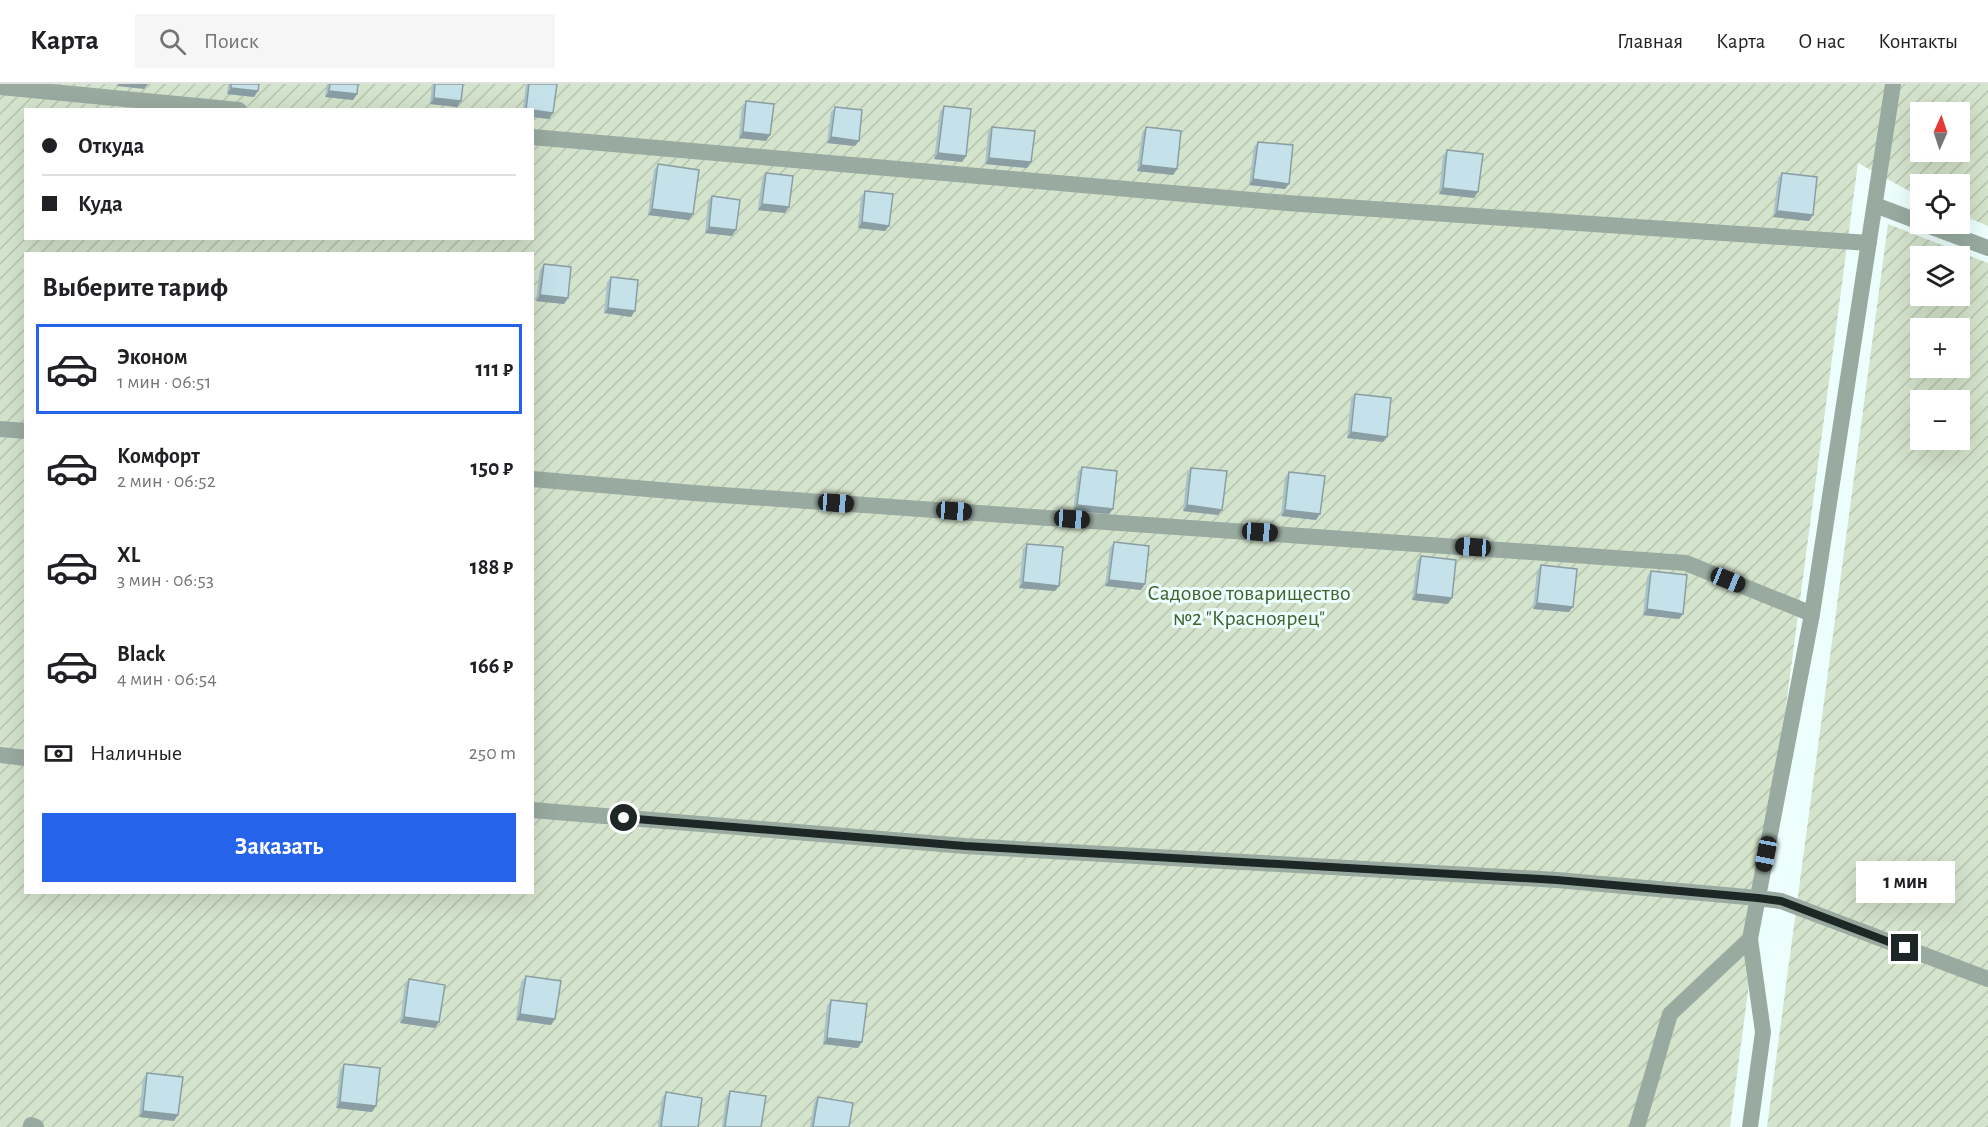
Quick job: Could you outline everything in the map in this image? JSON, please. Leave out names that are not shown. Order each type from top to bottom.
[{"type":"street","points":[[1750,1127],[1763,1032],[1750,939],[1812,614],[1893,84]]},
{"type":"street","points":[[0,87],[218,108]]},
{"type":"street","points":[[534,137],[1287,203],[1869,243]]},
{"type":"street","points":[[1875,204],[1910,218]]},
{"type":"street","points":[[1951,234],[1988,248]]},
{"type":"street","points":[[0,429],[24,431]]},
{"type":"street","points":[[534,478],[694,493],[1686,563],[1812,614]]},
{"type":"street","points":[[0,755],[24,758]]},
{"type":"street","points":[[534,810],[965,846],[1557,880],[1758,898],[1781,901],[1988,979]]},
{"type":"street","points":[[1637,1127],[1670,1014],[1750,939]]},
{"type":"green space","name":"Садовое товарищество №2 \"Красноярец\"","points":[[0,84],[1988,84],[1988,226],[1970,219],[1970,174],[1910,174],[1910,192],[1858,163],[1730,1127],[0,1127]]},
{"type":"green space","points":[[1888,224],[1944,246],[1910,246],[1910,306],[1970,306],[1970,256],[1988,263],[1988,1127],[1767,1127]]},
{"type":"building","points":[[231,84],[259,84],[258,91],[231,88]]},
{"type":"building","points":[[330,84],[358,84],[357,94],[329,91]]},
{"type":"building","points":[[435,84],[463,84],[461,101],[434,98]]},
{"type":"building","points":[[529,84],[557,84],[553,113],[526,108]]},
{"type":"building","points":[[746,101],[774,104],[770,135],[743,132]]},
{"type":"building","points":[[944,106],[971,109],[966,156],[938,153]]},
{"type":"building","points":[[835,107],[862,110],[859,141],[831,137]]},
{"type":"building","points":[[992,127],[1035,131],[1031,162],[989,158]]},
{"type":"building","points":[[1146,127],[1181,131],[1177,169],[1141,165]]},
{"type":"building","points":[[1258,142],[1293,145],[1289,184],[1253,179]]},
{"type":"building","points":[[1447,150],[1483,154],[1478,192],[1443,188]]},
{"type":"building","points":[[658,164],[699,170],[693,214],[652,209]]},
{"type":"building","points":[[766,173],[793,176],[789,207],[762,204]]},
{"type":"building","points":[[1782,173],[1817,177],[1813,215],[1777,211]]},
{"type":"building","points":[[865,191],[893,194],[889,226],[862,222]]},
{"type":"building","points":[[712,196],[740,200],[736,230],[709,227]]},
{"type":"building","points":[[544,264],[571,267],[568,298],[540,295]]},
{"type":"building","points":[[611,277],[638,280],[635,311],[608,308]]},
{"type":"building","points":[[1355,394],[1391,398],[1387,437],[1351,432]]},
{"type":"building","points":[[1082,467],[1117,471],[1113,509],[1077,505]]},
{"type":"building","points":[[1191,468],[1227,471],[1222,510],[1187,505]]},
{"type":"building","points":[[1289,472],[1325,476],[1320,514],[1285,510]]},
{"type":"building","points":[[1114,542],[1149,546],[1145,584],[1109,580]]},
{"type":"building","points":[[1027,544],[1063,547],[1059,586],[1023,582]]},
{"type":"building","points":[[1421,556],[1456,560],[1452,598],[1416,594]]},
{"type":"building","points":[[1541,565],[1577,569],[1573,607],[1537,603]]},
{"type":"building","points":[[1651,571],[1687,575],[1683,614],[1647,609]]},
{"type":"building","points":[[526,976],[561,981],[555,1019],[520,1014]]},
{"type":"building","points":[[409,979],[445,985],[439,1022],[404,1017]]},
{"type":"building","points":[[831,1000],[867,1004],[862,1042],[827,1038]]},
{"type":"building","points":[[344,1064],[380,1068],[376,1106],[340,1102]]},
{"type":"building","points":[[147,1073],[183,1077],[178,1115],[143,1111]]},
{"type":"building","points":[[730,1091],[766,1096],[761,1127],[725,1127]]},
{"type":"building","points":[[666,1092],[702,1098],[698,1127],[661,1127]]},
{"type":"building","points":[[818,1097],[853,1103],[849,1127],[813,1127]]},
{"type":"route","points":[[624,818],[965,846],[1557,880],[1758,898],[1781,901],[1905,948]]}]
